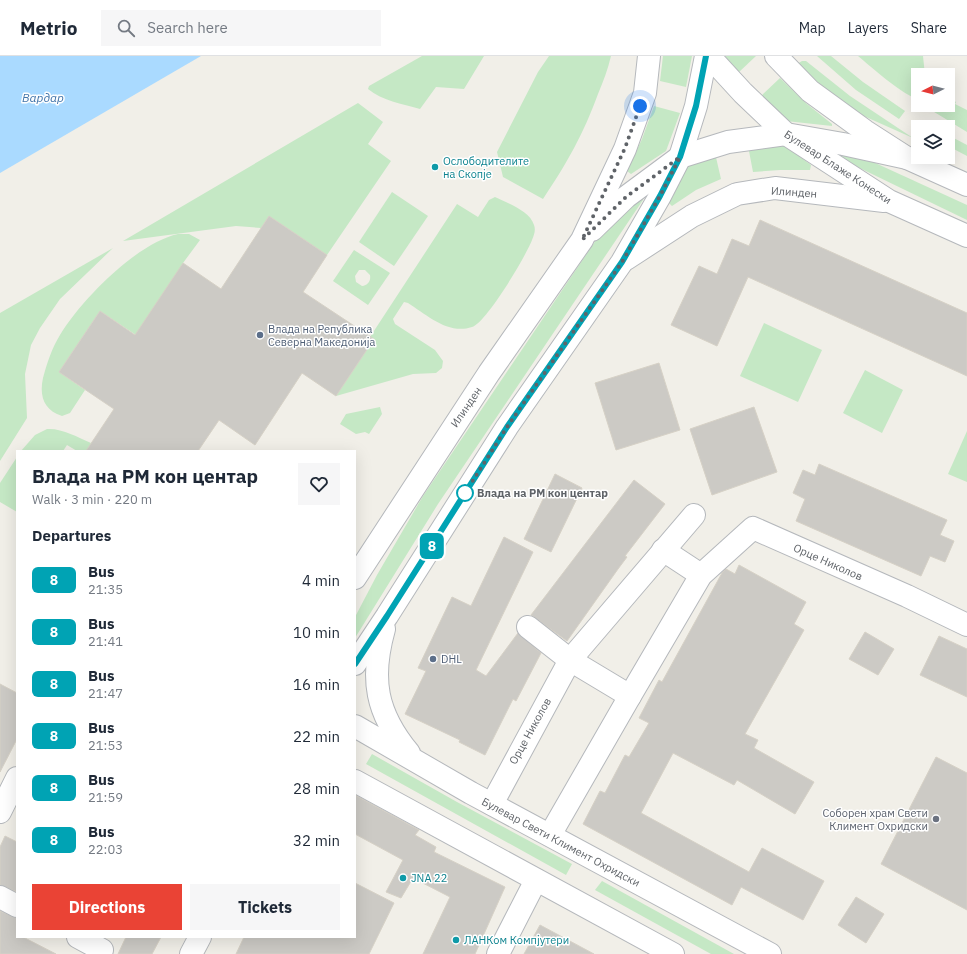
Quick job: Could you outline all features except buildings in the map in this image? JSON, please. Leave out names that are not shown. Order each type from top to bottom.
[{"type":"street","name":"Илинден","points":[[356,576],[485,379],[582,240],[625,148],[645,92],[649,56]]},
{"type":"street","name":"Илинден","points":[[356,662],[507,427],[622,262],[660,196],[680,157],[696,106],[707,56]]},
{"type":"street","name":"Булевар Блаже Конески","points":[[707,56],[786,134],[889,201],[967,236]]},
{"type":"street","points":[[776,56],[822,101],[865,131],[907,158],[967,185]]},
{"type":"street","name":"Илинден","points":[[582,240],[626,197],[680,157],[728,142],[786,134],[843,144],[907,158]]},
{"type":"street","name":"Илинден","points":[[622,262],[692,216],[737,194],[775,188],[889,201]]},
{"type":"street","name":"Орце Николов","points":[[492,804],[570,660],[694,515]]},
{"type":"street","name":"Орце Николов","points":[[550,835],[630,696],[702,576],[753,528],[907,596],[967,625]]},
{"type":"street","points":[[664,550],[702,576]]},
{"type":"street","points":[[387,616],[377,660],[379,697],[396,738],[416,762]]},
{"type":"street","points":[[528,627],[570,660],[630,696]]},
{"type":"street","name":"Булевар Свети Климент Охридски","points":[[356,727],[492,804],[770,954]]},
{"type":"street","points":[[356,782],[673,954]]},
{"type":"street","points":[[0,812],[12,783]]},
{"type":"street","points":[[498,954],[536,880]]},
{"type":"street","points":[[0,897],[16,905]]},
{"type":"street","points":[[80,938],[102,950]]},
{"type":"street","points":[[191,954],[199,938]]},
{"type":"green space","points":[[422,56],[484,56],[464,89],[436,87],[420,109],[386,99],[368,89],[369,86]]},
{"type":"green space","points":[[549,56],[611,56],[602,85],[580,136],[560,173],[543,199],[503,177],[497,152],[538,72]]},
{"type":"green space","points":[[663,56],[692,56],[686,87],[660,81]]},
{"type":"green space","points":[[725,56],[756,56],[738,73]]},
{"type":"green space","points":[[817,56],[831,56],[863,82],[905,111],[899,119],[856,90]]},
{"type":"green space","points":[[858,56],[923,56],[924,68],[911,68],[911,96],[896,87]]},
{"type":"green space","points":[[802,61],[806,61],[850,96],[911,137],[857,113],[818,85],[797,64]]},
{"type":"green space","points":[[780,78],[807,104],[832,124],[832,126],[786,121],[760,97]]},
{"type":"green space","points":[[358,103],[383,122],[368,144],[391,161],[327,255],[269,216],[261,228],[236,226],[123,241]]},
{"type":"green space","points":[[955,104],[967,110],[967,132],[955,125],[955,120],[947,120],[934,112],[955,112]]},
{"type":"green space","points":[[654,106],[680,113],[666,151],[631,174],[627,171],[642,139]]},
{"type":"green space","points":[[955,139],[967,145],[967,156],[955,150]]},
{"type":"green space","points":[[783,144],[811,165],[810,170],[753,172],[748,146]]},
{"type":"green space","points":[[839,152],[860,156],[967,205],[967,220],[841,159],[837,155]]},
{"type":"green space","points":[[715,153],[721,179],[696,190],[672,206],[667,201],[683,166]]},
{"type":"green space","points":[[392,192],[428,216],[394,266],[359,242]]},
{"type":"green space","points":[[642,196],[643,200],[438,504],[356,636],[356,615],[377,575],[423,496],[596,240],[619,212]]},
{"type":"green space","points":[[495,197],[518,208],[532,220],[535,227],[532,240],[522,260],[496,302],[478,323],[472,327],[463,329],[446,326],[404,302],[393,319],[395,324],[435,350],[443,361],[442,368],[436,373],[413,374],[336,396],[374,339],[370,337],[457,204],[478,217],[489,200]]},
{"type":"green space","points":[[178,234],[189,234],[200,240],[183,263],[148,343],[100,311],[59,372],[85,390],[70,413],[62,416],[51,410],[44,402],[42,391],[43,378],[55,345],[70,321],[96,290],[128,260],[162,239]]},
{"type":"green space","points":[[113,248],[60,299],[40,328],[31,345],[25,374],[27,418],[0,461],[0,313]]},
{"type":"green space","points":[[354,250],[390,273],[368,305],[333,281]],"holes":[[[359,270],[365,270],[370,275],[370,279],[367,284],[362,286],[356,282],[355,276]]]},
{"type":"green space","points":[[764,323],[822,350],[798,402],[740,376]]},
{"type":"green space","points":[[865,370],[903,390],[882,433],[843,413]]},
{"type":"green space","points":[[380,407],[382,414],[369,434],[365,432],[356,434],[340,424],[346,414]]},
{"type":"green space","points":[[47,429],[53,429],[64,431],[91,443],[87,450],[75,450],[67,445],[64,450],[22,450],[35,435]]},
{"type":"green space","points":[[967,431],[967,482],[948,474]]},
{"type":"green space","points":[[16,459],[16,511],[0,502],[0,483]]},
{"type":"green space","points":[[372,754],[572,864],[566,875],[366,764]]},
{"type":"green space","points":[[602,881],[734,954],[711,954],[595,890]]},
{"type":"water","name":"Вардар","points":[[0,56],[201,56],[0,173]]},
{"type":"bus line","name":"8","points":[[356,662],[507,427],[622,262],[660,196],[680,157],[696,106],[706,56]]},
{"type":"place","name":"Ослободителите на Скопје","points":[[435,167]]},
{"type":"place","name":"Влада на Република Северна Македонија","points":[[260,335]]},
{"type":"place","name":"Влада на РМ кон центар","points":[[465,493]]},
{"type":"place","name":"DHL","points":[[433,659]]},
{"type":"place","name":"Соборен храм Свети Климент Охридски","points":[[936,819]]},
{"type":"place","name":"JNA 22","points":[[403,878]]},
{"type":"place","name":"ЛАНКом Компјутери","points":[[456,940]]},
{"type":"route","points":[[465,493],[507,427],[622,262],[660,196],[680,157],[626,197],[582,240],[625,148],[640,106]]}]
